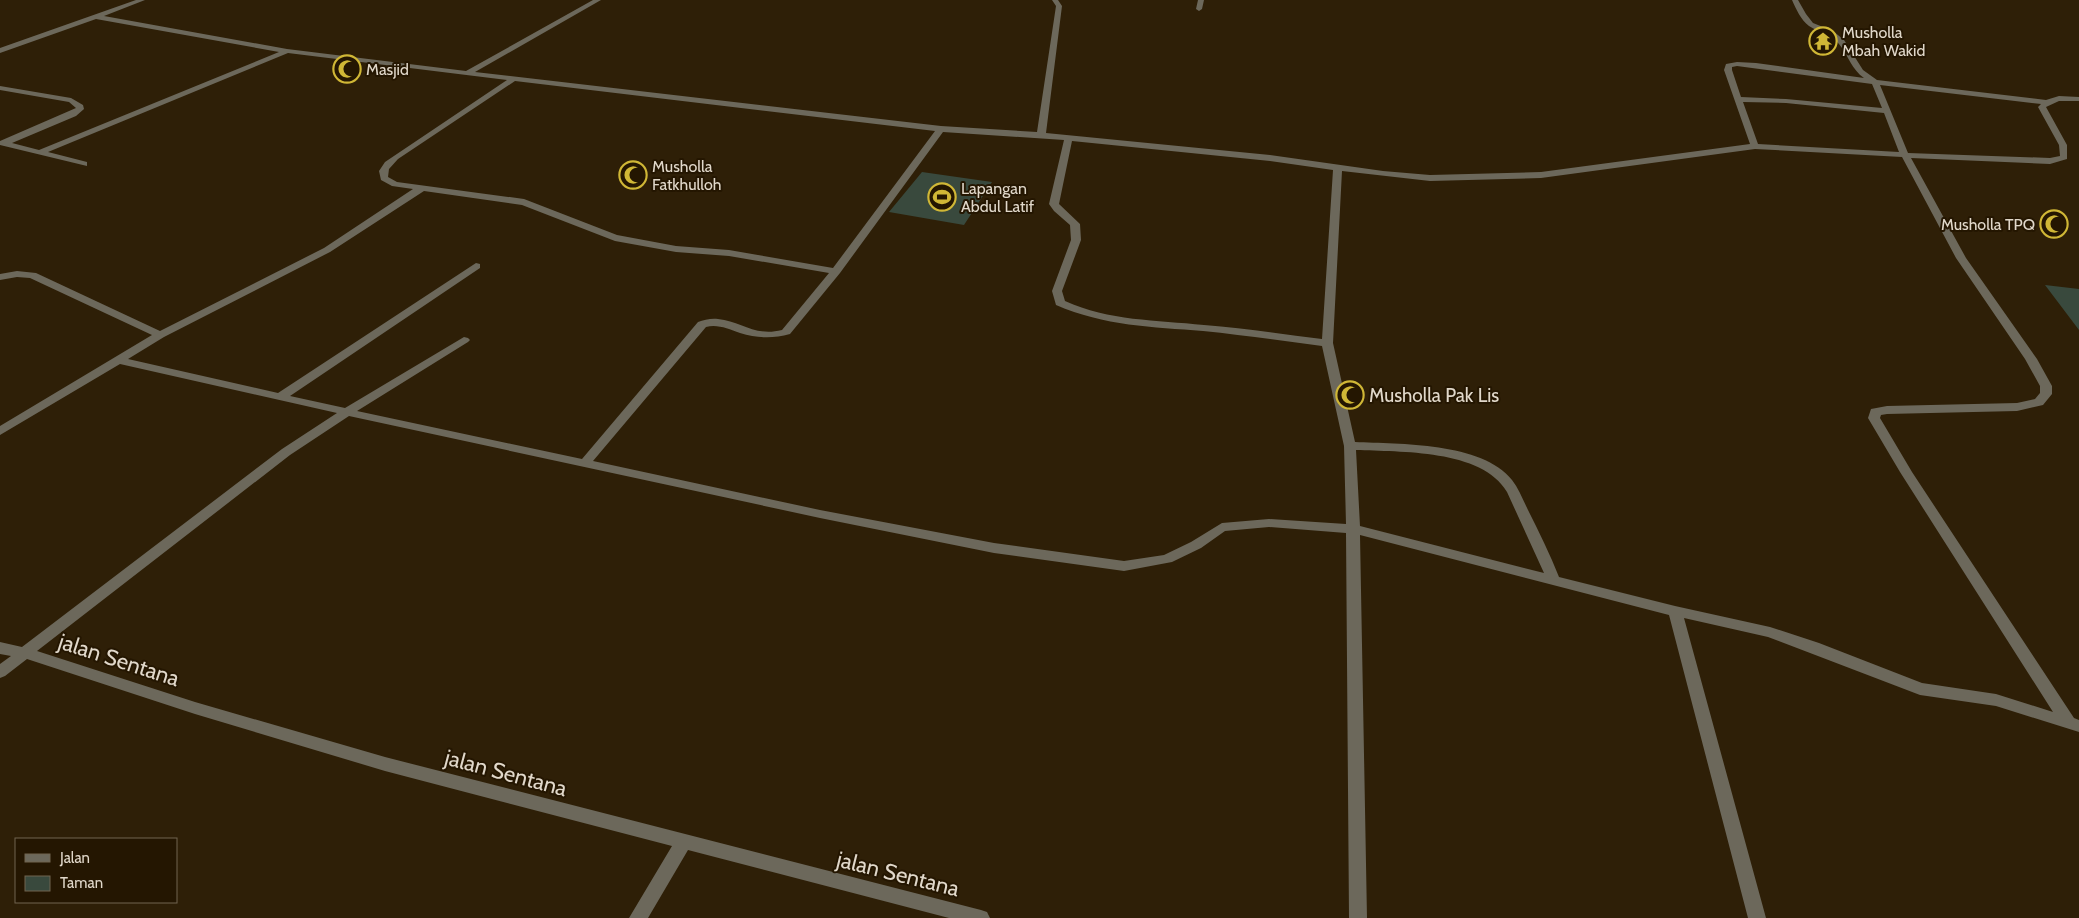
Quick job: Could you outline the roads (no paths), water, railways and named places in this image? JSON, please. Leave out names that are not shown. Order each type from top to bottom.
[{"type":"street","points":[[0,51],[142,0]]},
{"type":"street","points":[[470,72],[598,0]]},
{"type":"street","points":[[1041,136],[1059,6],[1055,0]]},
{"type":"street","points":[[1199,9],[1201,0]]},
{"type":"street","points":[[1794,0],[1811,24],[1830,33],[1841,42],[1860,72],[1875,82],[1905,155],[1961,258],[2031,359],[2046,386],[2046,394],[2039,402],[2017,407],[1887,410],[1875,412],[1874,418],[1906,472],[2073,724]]},
{"type":"street","points":[[97,17],[287,50],[515,78],[941,129],[1041,136],[1270,158],[1430,178],[1487,178],[1541,175],[1755,146],[2050,161],[2064,157],[2063,145],[2042,107],[2046,102]]},
{"type":"street","points":[[40,152],[287,50]]},
{"type":"street","points":[[1755,146],[1728,70],[1729,66],[1736,64],[2046,102],[2058,98],[2079,99]]},
{"type":"street","points":[[515,78],[395,157],[385,166],[382,174],[384,178],[394,184],[524,202],[615,238],[676,249],[729,253],[836,272]]},
{"type":"street","points":[[0,88],[70,100],[79,105],[80,109],[73,114],[2,143]]},
{"type":"street","points":[[1738,99],[1886,111]]},
{"type":"street","points":[[585,463],[702,324],[719,322],[764,335],[777,336],[786,332],[836,272],[941,129]]},
{"type":"street","points":[[1068,139],[1054,204],[1057,209],[1075,224],[1076,240],[1057,291],[1060,303],[1076,312],[1125,322],[1204,328],[1327,343]]},
{"type":"street","points":[[2,143],[84,164]]},
{"type":"street","points":[[1338,168],[1327,343],[1350,446],[1353,529],[1358,918]]},
{"type":"street","points":[[0,431],[160,335],[327,250],[423,188]]},
{"type":"street","points":[[280,397],[476,266]]},
{"type":"street","points":[[0,277],[18,274],[32,275],[160,335]]},
{"type":"street","points":[[0,672],[286,452],[464,340]]},
{"type":"street","points":[[118,360],[347,412],[994,548],[1124,566],[1166,559],[1196,545],[1222,527],[1269,523],[1353,529],[1676,612],[1770,632],[1814,647],[1920,689],[1996,700],[2073,724]]},
{"type":"street","points":[[1350,446],[1412,449],[1460,456],[1485,466],[1506,481],[1537,540],[1554,581]]},
{"type":"street","points":[[1676,612],[1758,918]]},
{"type":"street","name":"jalan Sentana","points":[[0,648],[25,653],[195,708],[384,764],[981,918]]},
{"type":"street","points":[[638,918],[683,842]]},
{"type":"place","name":"Musholla Mbah Wakid","points":[[1823,41]]},
{"type":"place","name":"Masjid","points":[[347,69]]},
{"type":"place","name":"Musholla Fatkhulloh","points":[[633,175]]},
{"type":"place","name":"Lapangan Abdul Latif","points":[[942,197]]},
{"type":"place","name":"Musholla TPQ","points":[[2054,224]]},
{"type":"place","name":"Musholla Pak Lis","points":[[1350,395]]}]
